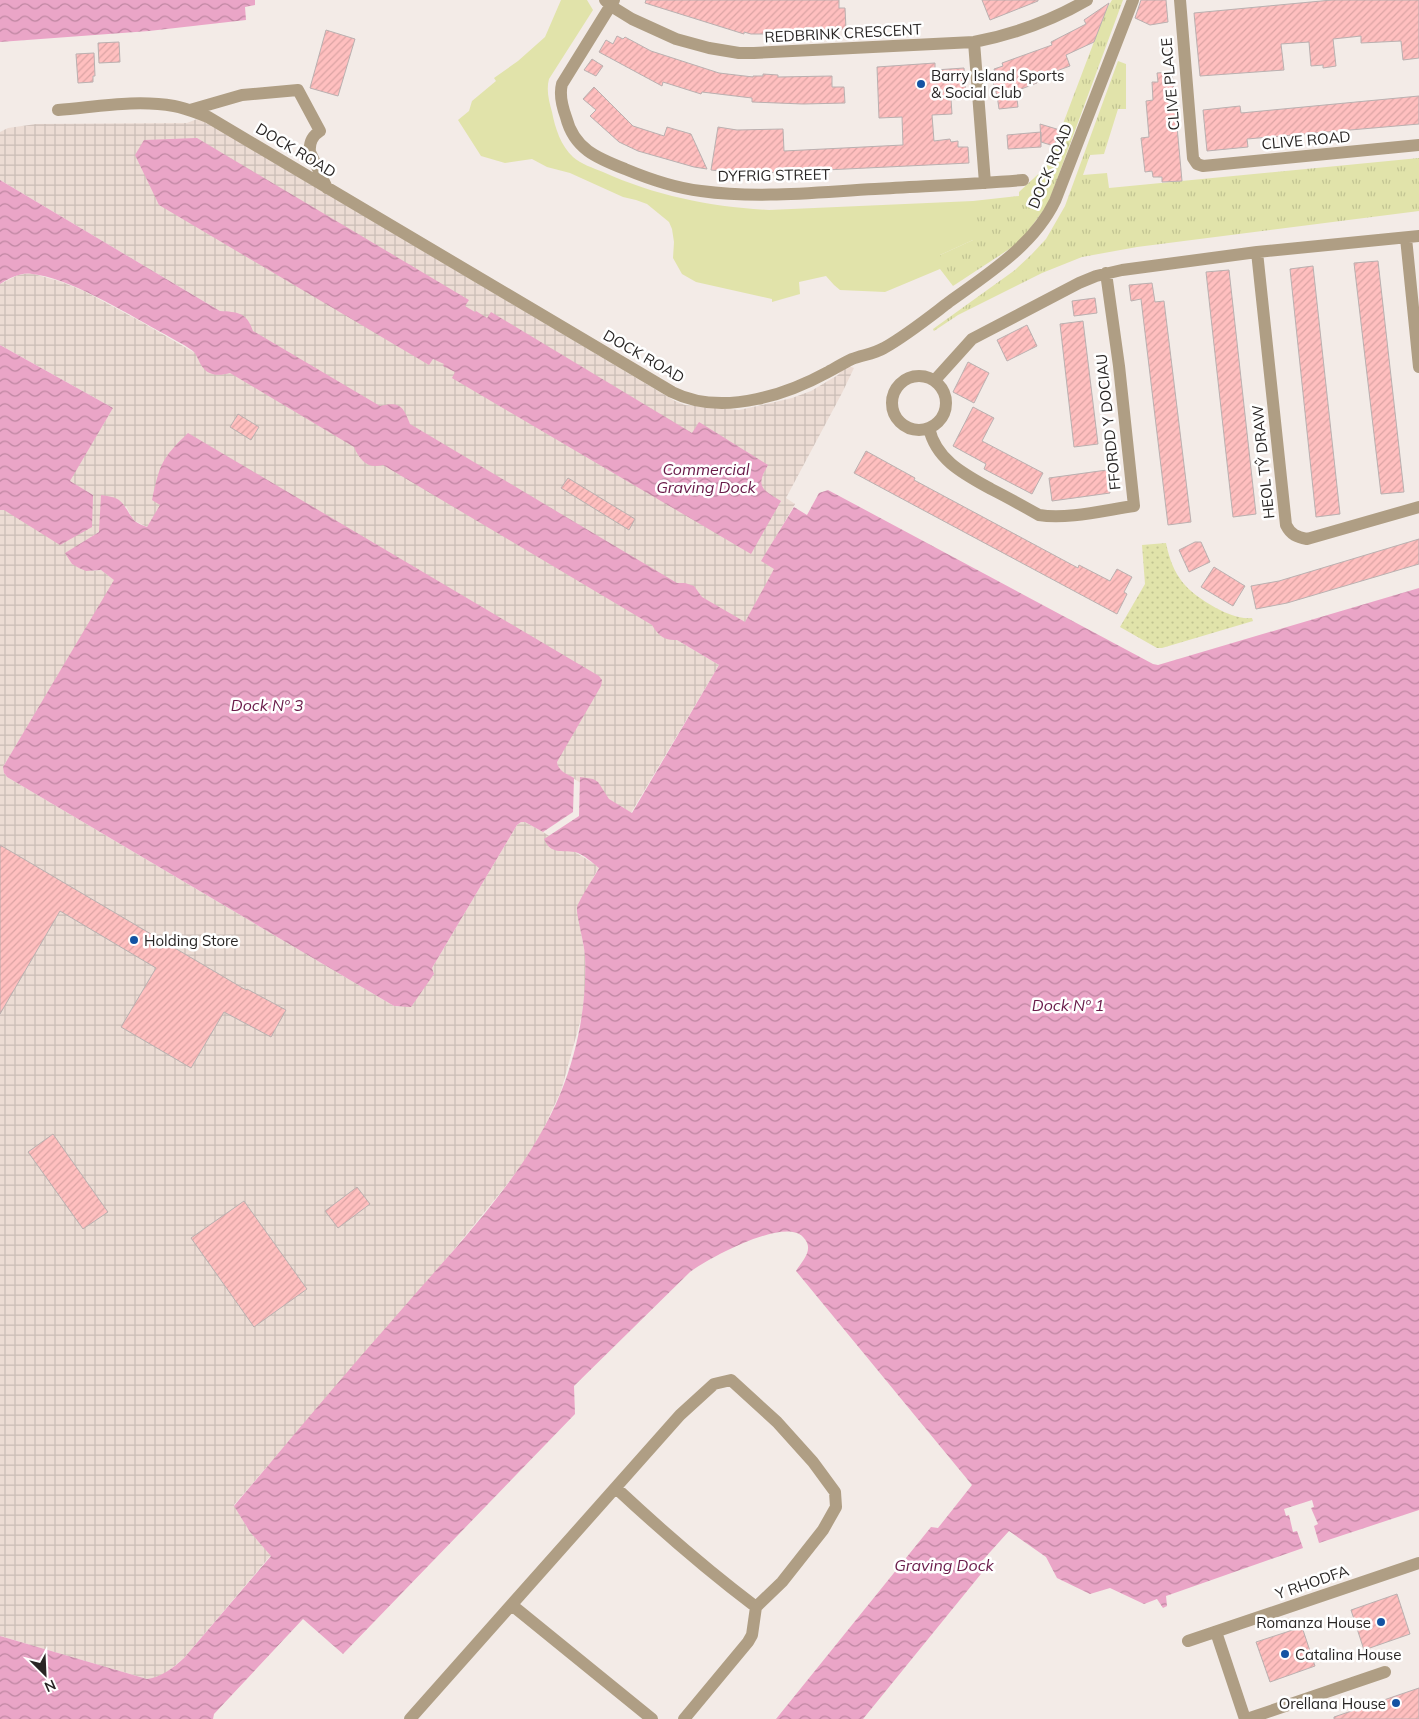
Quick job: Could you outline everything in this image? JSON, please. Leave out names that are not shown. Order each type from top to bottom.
[{"type":"street","name":"REDBRINK CRESCENT","points":[[610,2],[632,19],[676,39],[709,48],[754,54],[974,42],[1005,36],[1037,25],[1087,0]]},
{"type":"street","name":"DOCK ROAD","points":[[58,110],[137,103],[175,106],[208,117],[678,395],[698,402],[734,402],[757,399],[802,385],[851,360],[889,345],[1006,260],[1041,226],[1055,201],[1133,0]]},
{"type":"street","name":"CLIVE PLACE","points":[[1180,0],[1193,158],[1196,164]]},
{"type":"street","name":"DYFRIG STREET","points":[[610,2],[562,84],[561,89],[563,108],[572,134],[581,146],[598,158],[664,183],[683,188],[723,193],[766,194],[1023,180]]},
{"type":"street","points":[[974,42],[985,183]]},
{"type":"street","points":[[190,110],[242,94],[298,90],[320,131],[313,137],[310,152],[327,188]]},
{"type":"street","name":"CLIVE ROAD","points":[[1196,164],[1203,166],[1419,145]]},
{"type":"street","points":[[934,380],[972,338],[1079,283],[1106,273],[1257,252],[1419,236]]},
{"type":"street","points":[[1406,238],[1419,367]]},
{"type":"street","name":"HEOL TŶ DRAW","points":[[1257,252],[1286,526],[1297,537],[1307,539],[1419,506]]},
{"type":"street","name":"FFORDD Y DOCIAU","points":[[929,428],[931,438],[939,451],[954,468],[1039,515],[1050,517],[1065,516],[1134,506],[1118,357],[1106,273]]},
{"type":"street","points":[[917,376],[934,380],[945,393],[946,402],[942,418],[929,428],[919,430],[910,428],[902,424],[896,417],[892,399],[900,383],[908,378],[917,376]]},
{"type":"street","points":[[416,1717],[680,1415],[714,1384],[731,1380],[777,1422],[813,1462],[835,1492],[836,1507],[823,1530],[782,1582],[756,1606],[752,1636],[684,1719]]},
{"type":"street","points":[[616,1488],[727,1586],[756,1606]]},
{"type":"street","name":"Y RHODFA","points":[[1188,1641],[1419,1563]]},
{"type":"street","points":[[513,1606],[652,1719]]},
{"type":"street","points":[[1216,1632],[1246,1719],[1386,1672]]},
{"type":"shaded area","points":[[197,119],[208,123],[675,401],[685,405],[739,410],[762,405],[792,398],[811,391],[838,375],[846,365],[854,368],[786,498],[795,504],[762,561],[775,568],[745,623],[677,583],[652,625],[719,665],[631,813],[561,771],[557,762],[161,505],[147,527],[133,520],[126,506],[99,532],[66,553],[72,564],[94,571],[101,570],[115,580],[3,767],[4,773],[7,777],[394,1006],[400,1007],[434,974],[432,968],[517,825],[521,822],[525,822],[543,832],[599,867],[577,908],[585,955],[586,981],[582,1015],[561,1091],[542,1132],[526,1159],[505,1187],[447,1258],[234,1505],[250,1532],[271,1555],[184,1658],[166,1673],[147,1679],[0,1636],[0,510],[93,495],[69,481],[113,408],[0,345],[0,284],[18,275],[30,273],[59,281],[84,291],[195,353],[220,311],[0,180],[0,132],[8,128],[36,124],[187,123]]},
{"type":"green space","points":[[561,0],[587,0],[593,10],[549,79],[548,87],[550,104],[559,136],[569,153],[580,162],[643,188],[684,199],[726,206],[769,210],[973,201],[973,240],[940,255],[940,269],[885,292],[840,290],[826,276],[799,282],[800,294],[772,302],[772,299],[696,282],[682,274],[673,258],[674,242],[669,222],[647,204],[623,197],[570,173],[547,167],[532,159],[505,163],[481,156],[458,120],[469,111],[472,101],[496,81],[494,78],[518,61],[545,37]]},
{"type":"green space","points":[[1112,0],[1123,0],[1048,204],[1020,242],[953,286],[940,269],[940,255],[973,240],[973,201],[1019,196],[1019,192],[1047,166],[1106,10]]},
{"type":"green space","points":[[1118,61],[1126,64],[1126,109],[1118,109],[1104,154],[1090,155],[1083,175],[1107,173],[1109,188],[1419,158],[1419,211],[1137,247],[1082,257],[1042,273],[958,315],[934,331],[933,329],[1015,270],[1046,239],[1065,206]]},
{"type":"green space","points":[[1166,543],[1177,574],[1189,589],[1216,608],[1238,617],[1252,618],[1253,621],[1162,648],[1157,648],[1120,627],[1145,584],[1142,545]]},
{"type":"water","points":[[0,0],[255,0],[255,5],[245,7],[246,20],[149,31],[0,42]]},
{"type":"water","name":"Commercial Graving Dock","points":[[197,138],[469,300],[465,306],[475,312],[487,318],[491,312],[692,433],[699,422],[768,465],[761,483],[765,490],[781,501],[751,554],[452,378],[455,372],[443,366],[444,364],[433,359],[429,365],[159,205],[135,155],[144,140]]},
{"type":"water","name":"Dock Nº 1","points":[[0,180],[220,311],[241,314],[248,320],[253,331],[380,406],[392,404],[400,406],[410,424],[677,583],[694,586],[702,597],[745,622],[774,569],[761,561],[794,507],[807,515],[819,493],[828,490],[1158,665],[1419,588],[1419,1510],[1319,1543],[1314,1526],[1318,1524],[1311,1508],[1314,1507],[1312,1500],[1284,1509],[1286,1516],[1289,1515],[1293,1532],[1297,1531],[1303,1548],[1166,1596],[1167,1606],[1163,1608],[1157,1599],[1144,1604],[1110,1588],[1090,1594],[1057,1578],[1046,1557],[1009,1531],[982,1561],[985,1569],[863,1719],[776,1719],[931,1527],[938,1528],[972,1485],[796,1271],[808,1250],[803,1237],[793,1232],[780,1232],[746,1242],[690,1272],[574,1386],[575,1414],[343,1654],[303,1619],[214,1714],[213,1719],[0,1719],[0,1636],[147,1679],[152,1678],[167,1672],[184,1658],[271,1556],[250,1532],[234,1506],[488,1210],[529,1153],[547,1123],[561,1092],[577,1043],[583,1008],[585,952],[577,908],[599,868],[578,853],[553,850],[544,839],[579,816],[580,777],[593,779],[598,782],[609,799],[632,813],[719,665],[677,640],[662,637],[652,625],[383,465],[373,466],[365,463],[354,447],[230,373],[216,375],[208,372],[201,366],[193,351],[113,305],[62,281],[32,274],[20,275],[0,284]]},
{"type":"water","points":[[0,345],[113,408],[70,481],[93,495],[92,527],[60,545],[4,510],[0,510]]},
{"type":"water","name":"Dock Nº 3","points":[[188,433],[599,676],[602,680],[601,686],[557,762],[561,770],[574,778],[573,812],[543,832],[525,822],[517,825],[432,968],[434,974],[411,1007],[394,1006],[7,777],[4,773],[3,767],[114,580],[101,570],[86,571],[79,568],[72,564],[65,553],[99,532],[101,495],[118,499],[134,520],[147,527],[160,505],[152,500],[163,463],[172,449]]},
{"type":"building","points":[[646,0],[839,0],[839,8],[845,8],[846,29],[769,32],[769,34],[744,32],[744,34],[645,3]]},
{"type":"building","points":[[982,0],[1038,0],[1038,1],[990,20]]},
{"type":"building","points":[[1141,0],[1166,0],[1168,22],[1150,25],[1135,18]]},
{"type":"building","points":[[1332,0],[1419,0],[1419,58],[1403,60],[1401,41],[1361,43],[1361,36],[1333,39],[1336,66],[1323,68],[1323,65],[1311,66],[1309,42],[1281,44],[1284,70],[1200,76],[1194,13]]},
{"type":"building","points":[[1109,3],[1094,42],[1066,55],[1070,66],[1035,79],[1037,83],[1016,91],[1018,107],[999,109],[992,79],[997,78],[994,69],[1003,66],[1002,63],[1052,45],[1051,42],[1086,24],[1084,20]]},
{"type":"building","points":[[326,30],[355,39],[338,96],[310,88]]},
{"type":"building","points":[[617,36],[623,39],[625,37],[651,51],[719,73],[753,77],[763,76],[763,74],[778,75],[778,77],[832,76],[832,87],[844,87],[845,103],[752,102],[752,98],[702,92],[701,94],[663,82],[662,86],[599,52],[606,40],[613,44]]},
{"type":"building","points":[[119,42],[120,62],[99,63],[98,43]]},
{"type":"building","points":[[94,53],[95,76],[93,76],[93,82],[78,83],[76,54]]},
{"type":"building","points":[[592,59],[603,66],[596,76],[584,70]]},
{"type":"building","points":[[935,63],[935,70],[964,68],[966,98],[951,99],[952,114],[932,115],[934,141],[950,139],[951,142],[958,141],[958,147],[968,147],[969,163],[744,174],[711,170],[718,127],[737,130],[783,129],[784,151],[903,145],[902,117],[879,118],[877,67]]},
{"type":"building","points":[[1172,72],[1182,181],[1162,182],[1162,177],[1153,177],[1152,171],[1145,172],[1141,138],[1149,137],[1146,101],[1153,100],[1152,82],[1158,82],[1157,73]]},
{"type":"building","points":[[594,87],[633,126],[664,136],[667,127],[691,134],[707,169],[638,151],[619,142],[590,116],[596,110],[583,99]]},
{"type":"building","points":[[1419,96],[1419,124],[1247,139],[1248,147],[1207,151],[1203,110],[1240,106],[1241,113]]},
{"type":"building","points":[[1040,124],[1060,130],[1054,146],[1041,142]]},
{"type":"building","points":[[1041,132],[1041,147],[1008,149],[1007,135]]},
{"type":"building","points":[[1378,261],[1404,492],[1381,494],[1354,263]]},
{"type":"building","points":[[1313,266],[1340,514],[1316,517],[1290,269]]},
{"type":"building","points":[[1229,270],[1256,514],[1233,517],[1206,272]]},
{"type":"building","points":[[1152,283],[1155,302],[1164,301],[1191,522],[1168,525],[1141,299],[1131,301],[1129,285]]},
{"type":"building","points":[[1095,298],[1097,313],[1074,316],[1072,301]]},
{"type":"building","points":[[1083,321],[1098,444],[1074,447],[1060,324]]},
{"type":"building","points":[[1027,325],[1037,346],[1007,361],[997,340]]},
{"type":"building","points":[[968,362],[989,373],[974,403],[953,392]]},
{"type":"building","points":[[973,407],[994,418],[982,441],[1043,473],[1032,494],[984,469],[986,464],[953,446]]},
{"type":"building","points":[[238,414],[259,427],[251,440],[230,427]]},
{"type":"building","points":[[866,451],[915,478],[914,480],[1078,568],[1079,565],[1110,581],[1117,569],[1132,577],[1124,592],[1127,594],[1117,614],[854,473]]},
{"type":"building","points":[[1107,470],[1110,493],[1052,501],[1049,478]]},
{"type":"building","points":[[568,478],[635,519],[629,530],[561,488]]},
{"type":"building","points":[[1419,539],[1419,564],[1287,603],[1256,609],[1251,586],[1279,581]]},
{"type":"building","points":[[1195,542],[1201,542],[1210,562],[1189,572],[1179,550]]},
{"type":"building","points":[[1214,567],[1245,586],[1233,606],[1201,587]]},
{"type":"building","name":"Holding Store","points":[[0,845],[246,990],[286,1010],[271,1037],[224,1012],[191,1068],[121,1027],[156,968],[60,911],[0,1014]]},
{"type":"building","points":[[53,1134],[108,1212],[83,1229],[28,1152]]},
{"type":"building","points":[[357,1187],[370,1204],[338,1228],[325,1211]]},
{"type":"building","points":[[244,1201],[307,1289],[254,1327],[191,1238]]},
{"type":"building","name":"Romanza House","points":[[1397,1594],[1410,1634],[1364,1650],[1351,1610]]},
{"type":"building","name":"Catalina House","points":[[1302,1627],[1315,1666],[1270,1682],[1256,1642]]},
{"type":"building","name":"Orellana House","points":[[1419,1688],[1419,1719],[1334,1719],[1334,1717]]},
{"type":"place","name":"Barry Island Sports & Social Club","points":[[921,84]]},
{"type":"place","name":"Holding Store","points":[[134,940]]},
{"type":"place","name":"Romanza House","points":[[1381,1622]]},
{"type":"place","name":"Catalina House","points":[[1285,1654]]},
{"type":"place","name":"Orellana House","points":[[1396,1703]]},
{"type":"water label","name":"Graving Dock","points":[[944,1565]]}]
